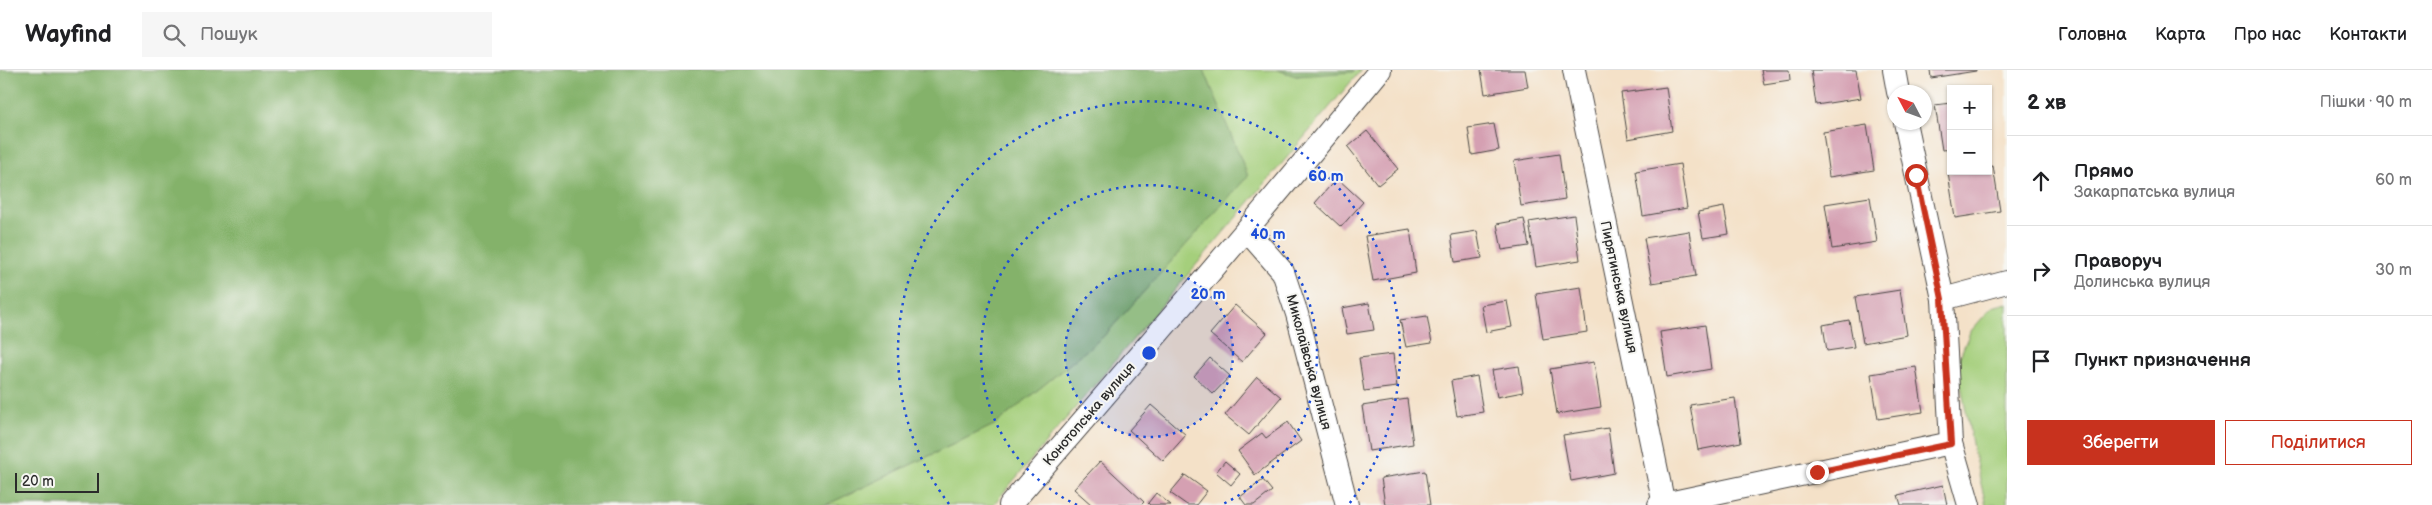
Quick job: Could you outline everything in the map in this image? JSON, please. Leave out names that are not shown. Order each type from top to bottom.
[{"type":"street","name":"Конотопська вулиця","points":[[1010,505],[1248,232],[1304,160],[1380,70]]},
{"type":"street","name":"Пирятинська вулиця","points":[[1574,70],[1662,505]]},
{"type":"street","points":[[1894,70],[1897,85]]},
{"type":"street","points":[[1907,130],[1942,299],[1951,444],[1969,505]]},
{"type":"street","name":"Миколаївська вулиця","points":[[1248,232],[1283,272],[1297,314],[1347,505]]},
{"type":"street","points":[[1942,299],[2007,282]]},
{"type":"street","points":[[1662,505],[1951,444]]},
{"type":"green space","points":[[0,70],[1204,70],[1248,176],[1105,335],[996,424],[826,505],[0,505]]},
{"type":"green space","points":[[1204,70],[1278,70],[1296,76],[1361,70],[993,505],[826,505],[996,424],[1105,335],[1247,176]]},
{"type":"green space","points":[[1278,70],[1354,70],[1353,72],[1296,76]]},
{"type":"green space","points":[[2007,303],[2007,505],[1986,505],[1957,364],[1970,332],[1992,307]]},
{"type":"building","points":[[1481,70],[1525,70],[1528,87],[1485,94]]},
{"type":"building","points":[[1761,70],[1789,70],[1790,80],[1764,84]]},
{"type":"building","points":[[1811,70],[1856,70],[1861,98],[1816,105]]},
{"type":"building","points":[[1930,70],[1976,70],[1976,71],[1931,78]]},
{"type":"building","points":[[1666,87],[1672,131],[1628,139],[1621,93]]},
{"type":"building","points":[[1947,104],[1947,149],[1942,150],[1935,105]]},
{"type":"building","points":[[1494,124],[1499,150],[1472,155],[1468,128]]},
{"type":"building","points":[[1867,125],[1874,170],[1829,177],[1823,132]]},
{"type":"building","points":[[1367,131],[1398,169],[1378,185],[1348,147]]},
{"type":"building","points":[[1559,154],[1565,199],[1521,206],[1514,161]]},
{"type":"building","points":[[1680,164],[1687,208],[1643,216],[1636,171]]},
{"type":"building","points":[[1992,166],[2000,211],[1955,218],[1948,175],[1992,175]]},
{"type":"building","points":[[1337,178],[1363,202],[1341,227],[1315,203]]},
{"type":"building","points":[[1870,197],[1877,242],[1832,249],[1825,204]]},
{"type":"building","points":[[1724,207],[1729,234],[1703,238],[1698,212]]},
{"type":"building","points":[[1574,215],[1580,260],[1536,267],[1529,222]]},
{"type":"building","points":[[1524,219],[1529,246],[1502,250],[1497,224]]},
{"type":"building","points":[[1410,229],[1416,273],[1373,281],[1365,236]]},
{"type":"building","points":[[1477,231],[1482,258],[1455,262],[1451,235]]},
{"type":"building","points":[[1689,231],[1696,276],[1652,283],[1644,238]]},
{"type":"building","points":[[1581,287],[1587,332],[1543,339],[1536,294]]},
{"type":"building","points":[[1900,290],[1907,335],[1863,343],[1855,297]]},
{"type":"building","points":[[1507,301],[1512,327],[1486,332],[1481,305]]},
{"type":"building","points":[[1369,303],[1374,330],[1347,334],[1342,308]]},
{"type":"building","points":[[1235,305],[1267,333],[1242,362],[1210,334]]},
{"type":"building","points":[[1427,316],[1432,343],[1406,347],[1400,320]]},
{"type":"building","points":[[1849,320],[1854,347],[1827,351],[1823,325]]},
{"type":"building","points":[[1705,325],[1711,369],[1667,377],[1660,332]]},
{"type":"building","points":[[1393,354],[1397,387],[1364,391],[1359,358]]},
{"type":"building","points":[[1210,358],[1230,376],[1213,394],[1194,376]]},
{"type":"building","points":[[1594,362],[1601,407],[1557,414],[1550,369]]},
{"type":"building","points":[[1519,366],[1523,392],[1497,397],[1492,370]]},
{"type":"building","points":[[1916,367],[1923,412],[1878,419],[1871,374]]},
{"type":"building","points":[[1477,376],[1483,412],[1457,416],[1451,381]]},
{"type":"building","points":[[1257,377],[1281,397],[1249,435],[1225,415]]},
{"type":"building","points":[[1735,398],[1741,442],[1698,450],[1690,405]]},
{"type":"building","points":[[1407,399],[1413,444],[1369,451],[1362,406]]},
{"type":"building","points":[[1151,405],[1186,435],[1163,461],[1129,430]]},
{"type":"building","points":[[1288,422],[1301,441],[1255,475],[1238,451],[1262,433],[1266,438]]},
{"type":"building","points":[[1608,428],[1614,473],[1571,481],[1563,435]]},
{"type":"building","points":[[1100,461],[1144,502],[1141,505],[1092,505],[1074,489]]},
{"type":"building","points":[[1225,461],[1240,474],[1231,485],[1216,472]]},
{"type":"building","points":[[1425,471],[1430,505],[1385,505],[1381,478]]},
{"type":"building","points":[[1185,475],[1207,491],[1196,505],[1187,505],[1170,493]]},
{"type":"building","points":[[1263,480],[1272,491],[1254,505],[1246,505],[1240,497]]},
{"type":"building","points":[[1943,485],[1947,505],[1901,505],[1898,495]]},
{"type":"building","points":[[1156,493],[1171,505],[1150,505],[1148,503]]},
{"type":"route","points":[[1817,472],[1951,444],[1942,299],[1916,175]]}]
